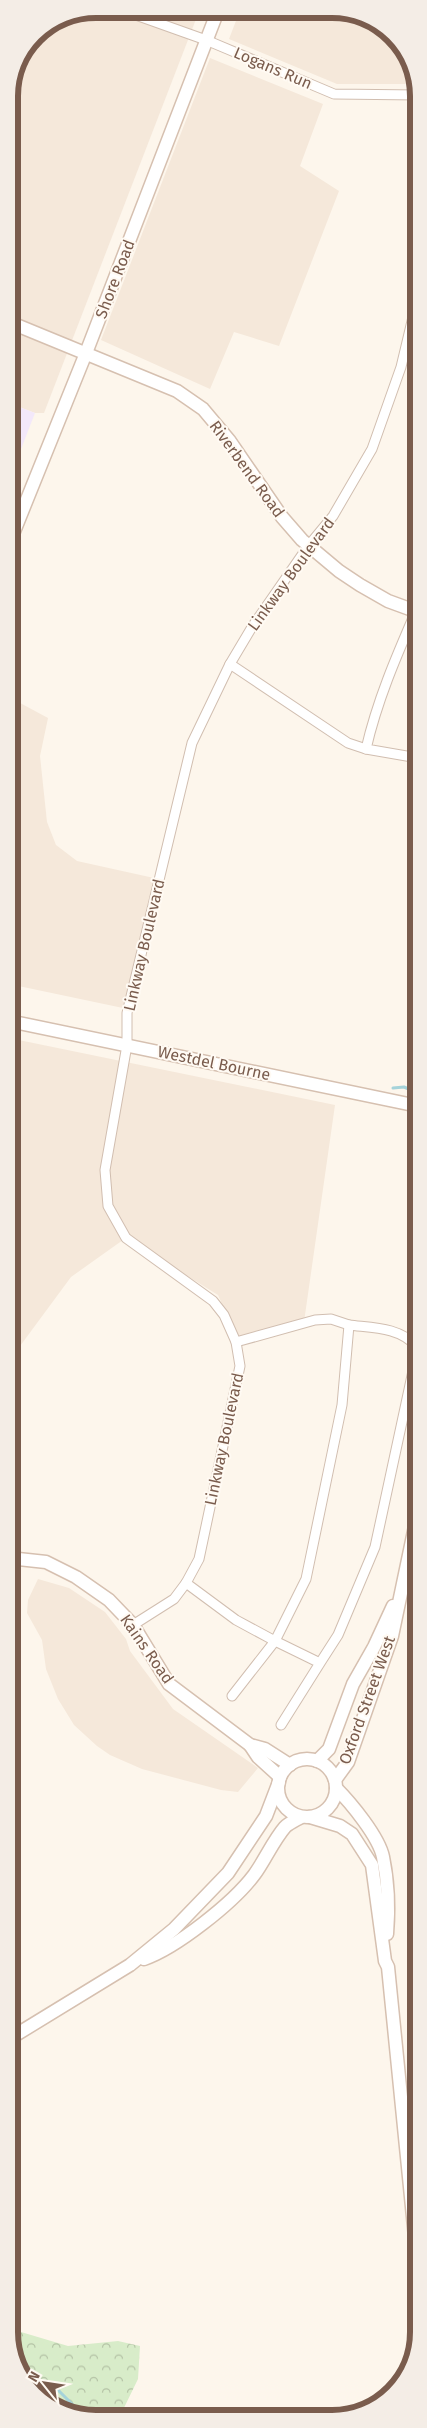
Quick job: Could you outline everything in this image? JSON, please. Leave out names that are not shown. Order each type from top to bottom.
[{"type":"main road","name":"Shore Road","points":[[18,522],[86,353],[215,17]]},
{"type":"main road","name":"Riverbend Road","points":[[18,326],[177,391],[203,409],[229,440],[282,517],[309,545],[339,571],[360,585],[388,601],[410,609]]},
{"type":"main road","name":"Westdel Bourne","points":[[18,1023],[410,1104]]},
{"type":"main road","name":"Oxford Street West","points":[[335,1784],[348,1762],[392,1636],[410,1548]]},
{"type":"main road","name":"Kains Road","points":[[18,1559],[46,1562],[76,1577],[109,1600],[132,1625],[169,1684],[250,1745],[279,1780]]},
{"type":"main road","name":"Oxford Street West","points":[[317,1761],[329,1749],[353,1684],[374,1647],[401,1588]]},
{"type":"main road","name":"Kains Road","points":[[250,1745],[266,1750],[290,1764]]},
{"type":"main road","points":[[18,2033],[130,1965],[174,1929],[228,1874],[266,1816],[279,1780],[290,1764],[303,1760],[317,1761],[330,1772],[335,1784],[365,1822],[383,1856],[388,1918],[385,1962]]},
{"type":"main road","points":[[279,1780],[281,1800],[293,1814],[340,1826],[352,1834],[372,1865],[385,1962],[388,1967],[410,2136]]},
{"type":"main road","points":[[130,1965],[154,1956],[233,1899],[253,1876],[286,1826],[326,1810],[334,1796],[335,1784]]},
{"type":"street","name":"Logans Run","points":[[141,17],[206,40],[334,94],[410,95]]},
{"type":"street","name":"Linkway Boulevard","points":[[132,1625],[174,1599],[186,1583],[199,1559],[240,1366],[236,1342],[224,1315],[213,1301],[126,1238],[108,1206],[105,1170],[127,1045],[127,1013],[192,743],[230,664],[252,627],[309,545],[333,516],[372,449],[401,367],[410,329]]},
{"type":"street","points":[[366,749],[374,714],[387,678],[410,627]]},
{"type":"street","points":[[230,664],[348,744],[410,757]]},
{"type":"street","points":[[236,1342],[315,1320],[332,1319],[349,1325],[400,1333],[410,1339]]},
{"type":"street","points":[[232,1696],[276,1641],[306,1579],[342,1405],[349,1325]]},
{"type":"street","points":[[281,1725],[338,1635],[375,1547],[410,1385]]},
{"type":"street","points":[[186,1583],[236,1620],[320,1663]]},
{"type":"shaded area","points":[[96,17],[197,17],[44,413],[35,413],[18,406],[18,91],[20,76],[26,61],[44,37],[57,28],[81,19]]},
{"type":"shaded area","points":[[237,17],[331,17],[346,19],[361,23],[370,28],[390,44],[404,66],[408,84],[337,84],[229,39]]},
{"type":"shaded area","points":[[210,58],[323,104],[300,166],[339,191],[279,346],[234,332],[210,389],[101,340]]},
{"type":"shaded area","points":[[18,406],[35,413],[18,457]]},
{"type":"shaded area","points":[[18,702],[48,718],[40,756],[47,822],[56,845],[77,861],[154,878],[123,1008],[18,986]]},
{"type":"shaded area","points":[[18,1040],[335,1105],[304,1322],[239,1342],[218,1295],[173,1267],[130,1235],[71,1277],[18,1349]]},
{"type":"shaded area","points":[[38,1579],[69,1588],[105,1612],[126,1639],[130,1651],[173,1709],[258,1768],[238,1792],[221,1790],[142,1769],[110,1755],[74,1725],[58,1699],[46,1669],[42,1640],[27,1613],[28,1600]]},
{"type":"green space","points":[[18,2328],[21,2332],[68,2346],[118,2341],[140,2346],[138,2379],[123,2410],[81,2409],[61,2402],[40,2388],[31,2376],[20,2352]]},
{"type":"waterway","points":[[393,1088],[404,1087],[410,1090]]},
{"type":"waterway","points":[[31,2375],[57,2389],[75,2407]]}]
